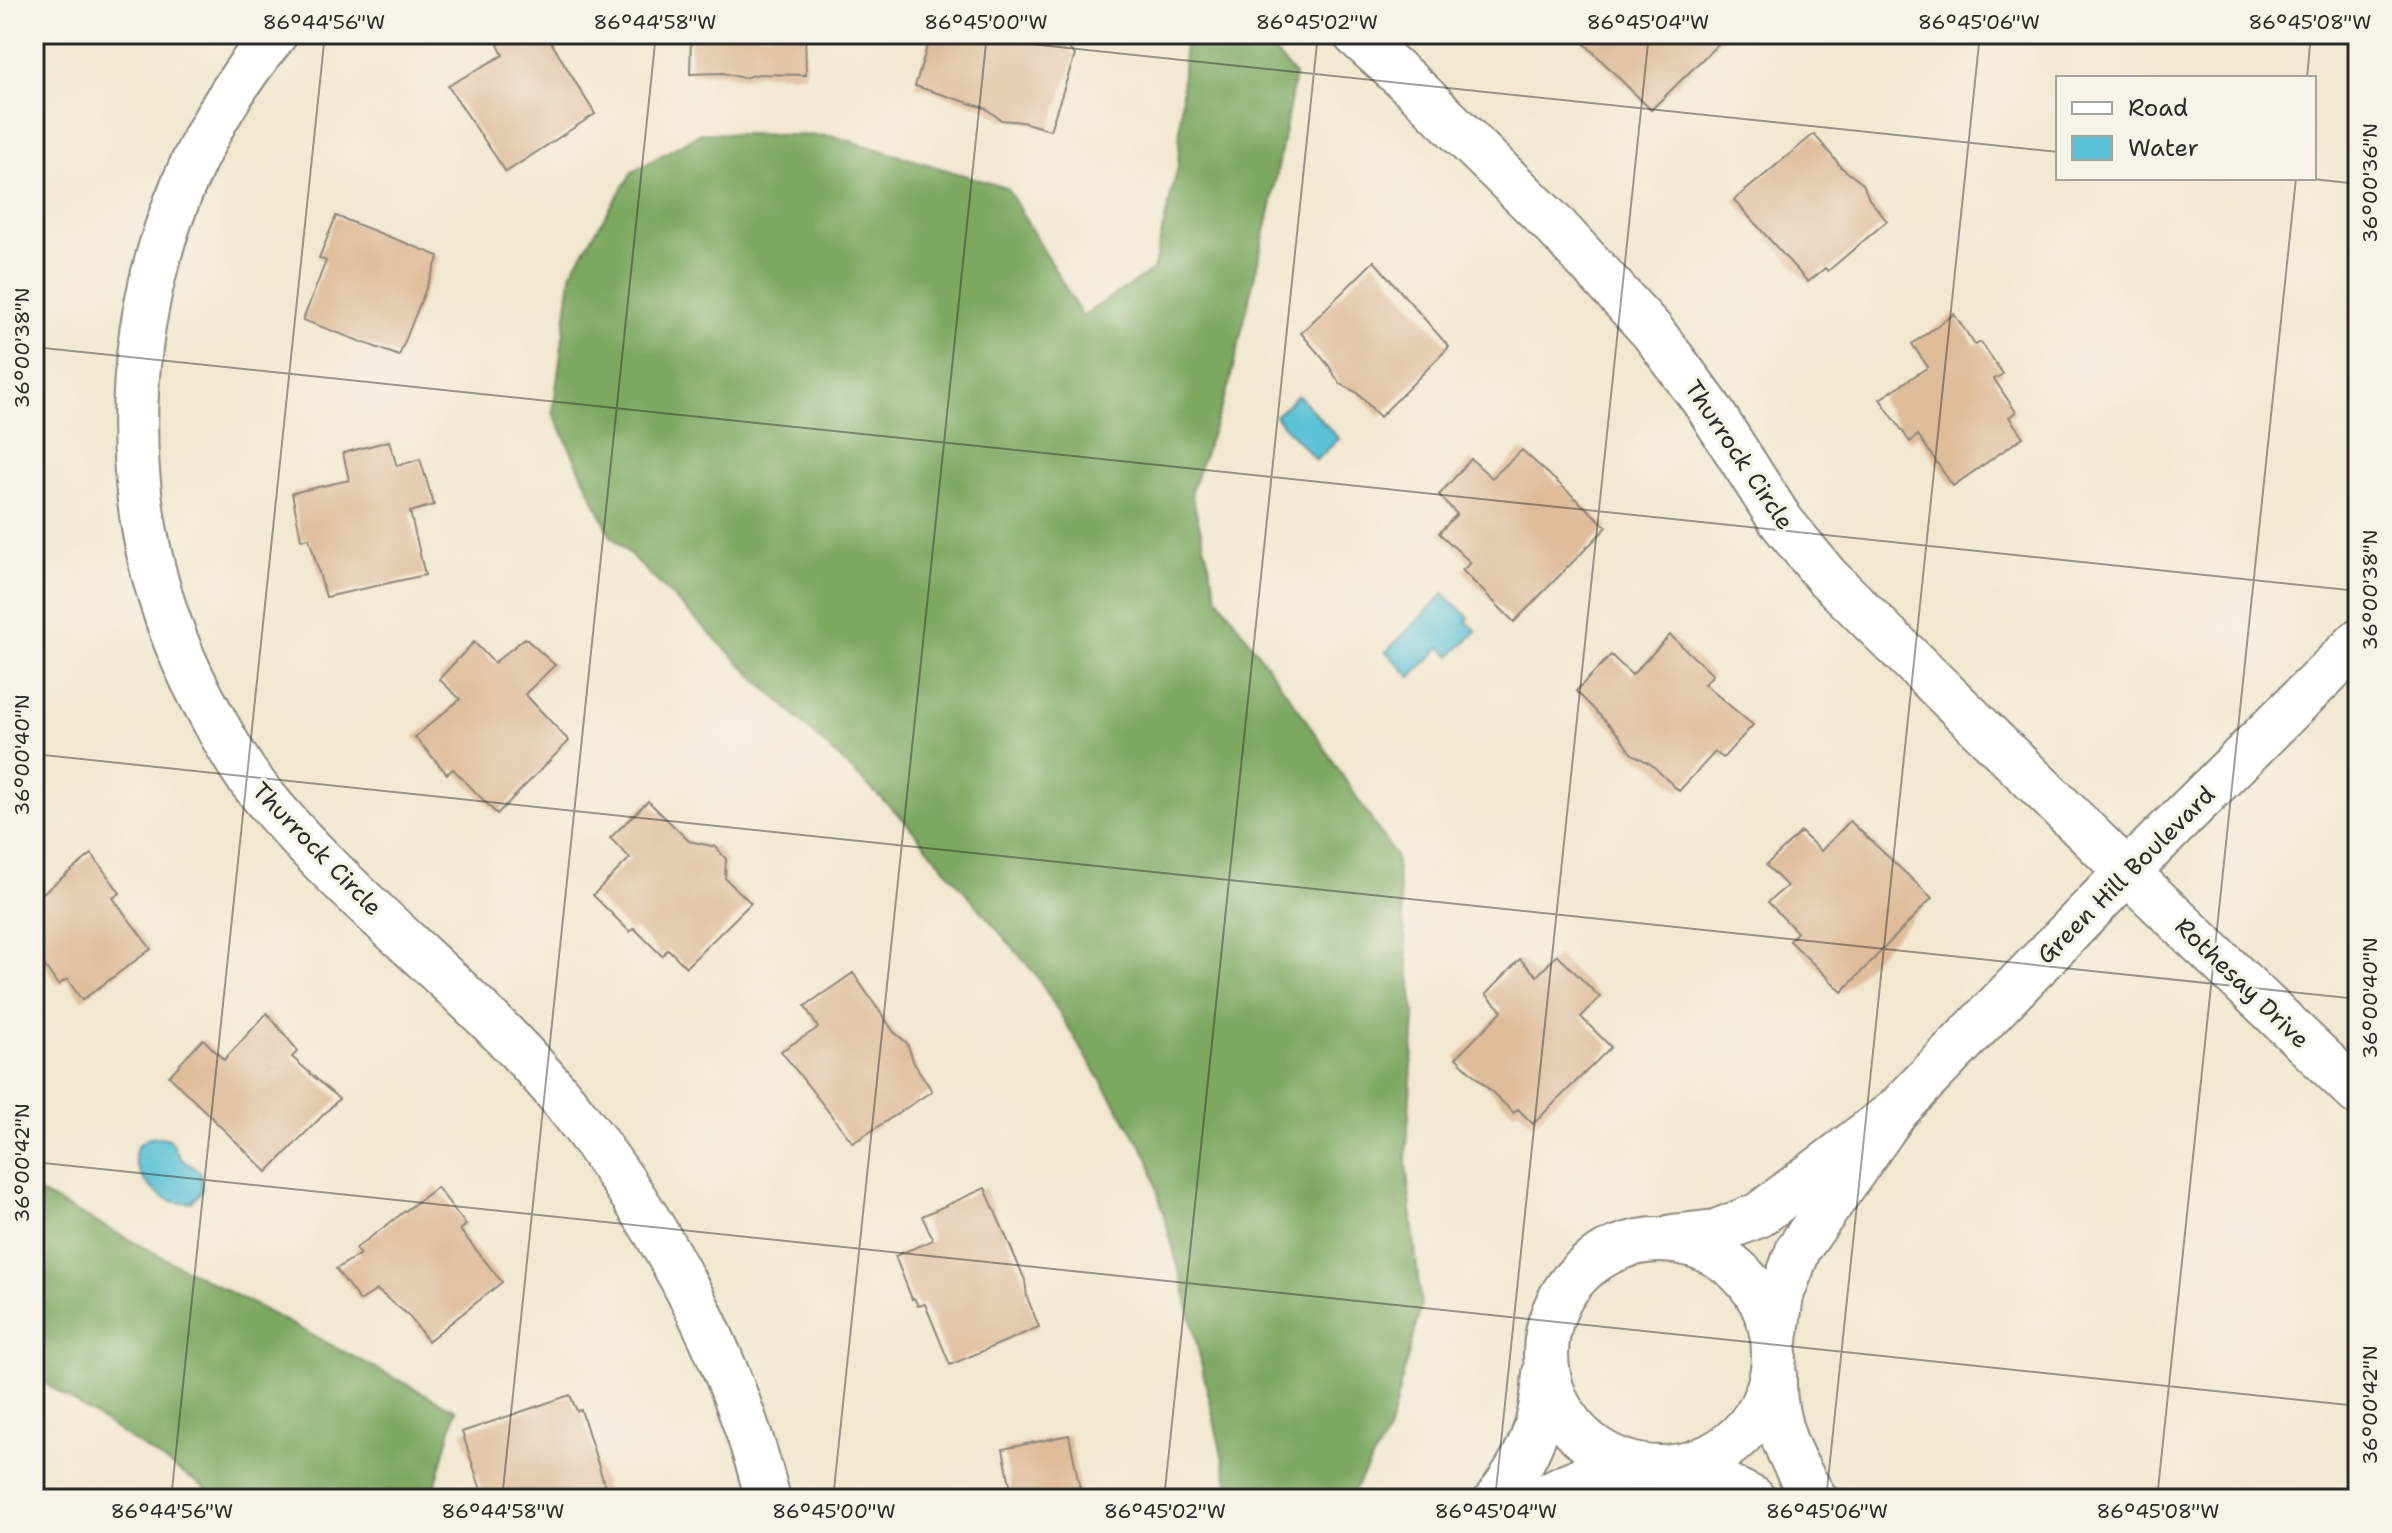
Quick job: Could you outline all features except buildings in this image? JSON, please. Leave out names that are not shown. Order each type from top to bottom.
[{"type":"street","name":"Thurrock Circle","points":[[275,34],[220,108],[198,150],[166,229],[151,284],[138,368],[135,455],[147,551],[160,597],[197,688],[248,777],[320,858],[430,962],[532,1066],[576,1116],[615,1170],[652,1225],[717,1345],[759,1464],[768,1499]]},
{"type":"street","name":"Thurrock Circle","points":[[1355,34],[1419,92],[1557,228],[1652,331],[1707,405],[1781,521],[1827,577],[2127,872]]},
{"type":"street","name":"Green Hill Boulevard","points":[[1815,1499],[1782,1438],[1774,1404],[1774,1358],[1781,1295],[1799,1248],[1896,1111],[2127,872],[2358,642]]},
{"type":"street","name":"Rothesay Drive","points":[[2127,872],[2358,1093]]},
{"type":"street","name":"Green Hill Boulevard","points":[[1648,1241],[1716,1232],[1759,1215],[1896,1111]]},
{"type":"street","points":[[1497,1499],[1524,1460],[1537,1431],[1543,1403],[1545,1343],[1553,1312],[1574,1278],[1607,1253],[1648,1241],[1690,1244],[1734,1267],[1749,1282],[1766,1310],[1774,1358],[1765,1401],[1739,1437],[1695,1464],[1596,1475],[1542,1499]]},
{"type":"street","points":[[1545,1363],[1555,1400],[1579,1436],[1612,1459],[1713,1479],[1753,1499]]},
{"type":"green space","points":[[1185,34],[1258,34],[1295,75],[1271,206],[1229,385],[1191,492],[1217,596],[1305,718],[1395,856],[1415,1018],[1406,1161],[1421,1306],[1388,1433],[1349,1499],[1232,1499],[1184,1288],[1148,1157],[1036,975],[904,820],[611,536],[553,412],[572,270],[632,172],[701,133],[834,136],[1007,188],[1082,316],[1153,270],[1178,166]]},
{"type":"green space","points":[[34,1190],[456,1410],[432,1499],[222,1499],[34,1376]]},
{"type":"water","points":[[1298,395],[1339,439],[1316,460],[1275,416]]},
{"type":"water","points":[[1444,594],[1469,618],[1466,621],[1477,631],[1451,656],[1441,647],[1411,677],[1386,652]]},
{"type":"water","points":[[154,1137],[169,1139],[181,1158],[201,1173],[202,1191],[192,1202],[178,1202],[164,1197],[142,1177],[135,1153],[141,1143]]}]
